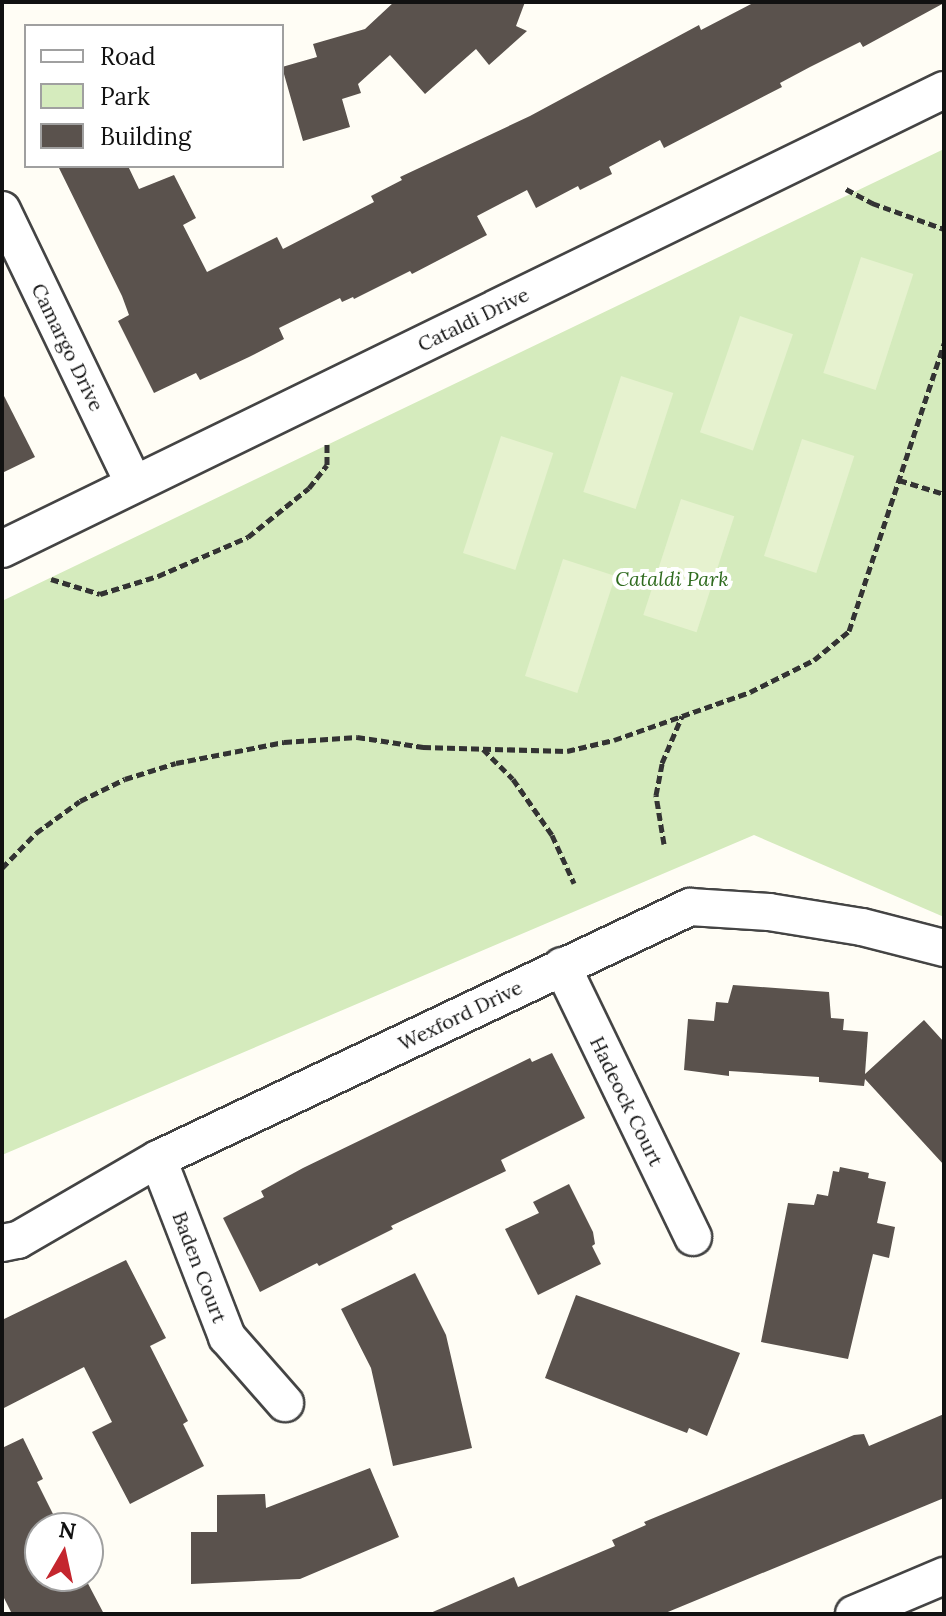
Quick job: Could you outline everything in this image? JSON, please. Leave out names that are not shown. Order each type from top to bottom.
[{"type":"street","name":"Cataldi Drive","points":[[2,549],[944,90]]},
{"type":"street","name":"Camargo Drive","points":[[2,210],[134,484]]},
{"type":"street","name":"Wexford Drive","points":[[2,1243],[18,1240],[158,1159],[690,907],[769,912],[847,924],[944,948]]},
{"type":"street","name":"Hadeock Court","points":[[562,966],[693,1237]]},
{"type":"street","name":"Baden Court","points":[[158,1159],[227,1337],[285,1403]]},
{"type":"street","points":[[854,1614],[897,1606],[944,1576]]},
{"type":"path","points":[[846,189],[872,203],[944,229]]},
{"type":"path","points":[[2,868],[36,833],[80,801],[125,779],[176,763],[284,742],[357,737],[423,747],[567,751],[614,740],[763,686],[814,660],[849,631],[944,343]]},
{"type":"path","points":[[51,579],[100,594],[158,576],[248,537],[309,488],[327,465],[327,444]]},
{"type":"path","points":[[899,480],[944,494]]},
{"type":"path","points":[[664,844],[656,795],[662,763],[682,715]]},
{"type":"path","points":[[483,748],[513,779],[552,835],[574,883]]},
{"type":"green space","name":"Cataldi Park","points":[[944,149],[944,917],[754,835],[2,1155],[2,601]]},
{"type":"green space","points":[[861,257],[913,274],[876,390],[823,373]]},
{"type":"green space","points":[[740,316],[793,334],[753,451],[700,432]]},
{"type":"green space","points":[[621,376],[673,393],[636,509],[583,492]]},
{"type":"green space","points":[[501,436],[553,453],[515,570],[463,553]]},
{"type":"green space","points":[[802,439],[854,456],[816,573],[764,556]]},
{"type":"green space","points":[[681,499],[734,516],[697,632],[643,615]]},
{"type":"green space","points":[[563,559],[615,576],[577,693],[525,676]]},
{"type":"building","points":[[394,2],[525,2],[516,26],[527,31],[489,65],[476,49],[425,94],[390,55],[358,84],[361,93],[342,99],[350,127],[303,141],[284,66],[317,57],[313,44],[365,29]]},
{"type":"building","points":[[755,2],[944,3],[863,47],[860,42],[810,67],[780,83],[782,87],[664,148],[660,140],[609,167],[612,174],[580,190],[578,186],[536,208],[527,190],[477,216],[487,235],[412,274],[410,271],[354,299],[342,302],[340,298],[279,328],[284,339],[249,357],[200,380],[196,373],[154,393],[118,321],[129,315],[122,296],[59,168],[129,168],[139,189],[174,175],[196,218],[183,225],[207,272],[277,237],[283,249],[374,202],[371,196],[402,180],[400,177],[530,116],[699,25],[701,30]]},
{"type":"building","points":[[2,392],[35,457],[2,473]]},
{"type":"building","points":[[733,985],[829,992],[831,1018],[844,1019],[843,1030],[868,1032],[865,1074],[924,1020],[944,1042],[944,1165],[865,1079],[864,1086],[819,1082],[819,1077],[729,1071],[729,1076],[684,1070],[688,1019],[714,1021],[716,1002],[728,1003]]},
{"type":"building","points":[[552,1053],[585,1118],[501,1160],[506,1171],[391,1226],[393,1229],[319,1266],[317,1263],[260,1292],[223,1218],[264,1197],[261,1191],[303,1168],[530,1058],[532,1062]]},
{"type":"building","points":[[840,1167],[869,1173],[868,1178],[886,1182],[877,1223],[895,1227],[889,1258],[873,1254],[848,1359],[761,1342],[788,1203],[814,1205],[817,1194],[828,1196],[833,1171],[839,1172]]},
{"type":"building","points":[[569,1184],[593,1232],[595,1244],[592,1246],[601,1264],[538,1295],[505,1229],[539,1213],[533,1202]]},
{"type":"building","points":[[126,1260],[166,1338],[150,1346],[188,1421],[183,1424],[204,1466],[130,1504],[92,1432],[112,1422],[84,1367],[2,1409],[2,1320]]},
{"type":"building","points":[[415,1273],[446,1335],[472,1448],[393,1466],[371,1368],[341,1309]]},
{"type":"building","points":[[576,1295],[740,1353],[707,1436],[689,1428],[687,1433],[545,1378]]},
{"type":"building","points":[[944,1414],[944,1498],[663,1614],[428,1614],[514,1577],[518,1587],[615,1546],[612,1540],[646,1525],[644,1522],[854,1435],[864,1434],[869,1446]]},
{"type":"building","points":[[23,1438],[43,1479],[37,1482],[52,1512],[24,1512],[24,1592],[92,1592],[104,1614],[12,1614],[2,1594],[2,1448]]},
{"type":"building","points":[[370,1468],[399,1537],[300,1579],[191,1584],[191,1532],[217,1532],[217,1495],[265,1494],[266,1508]]}]
